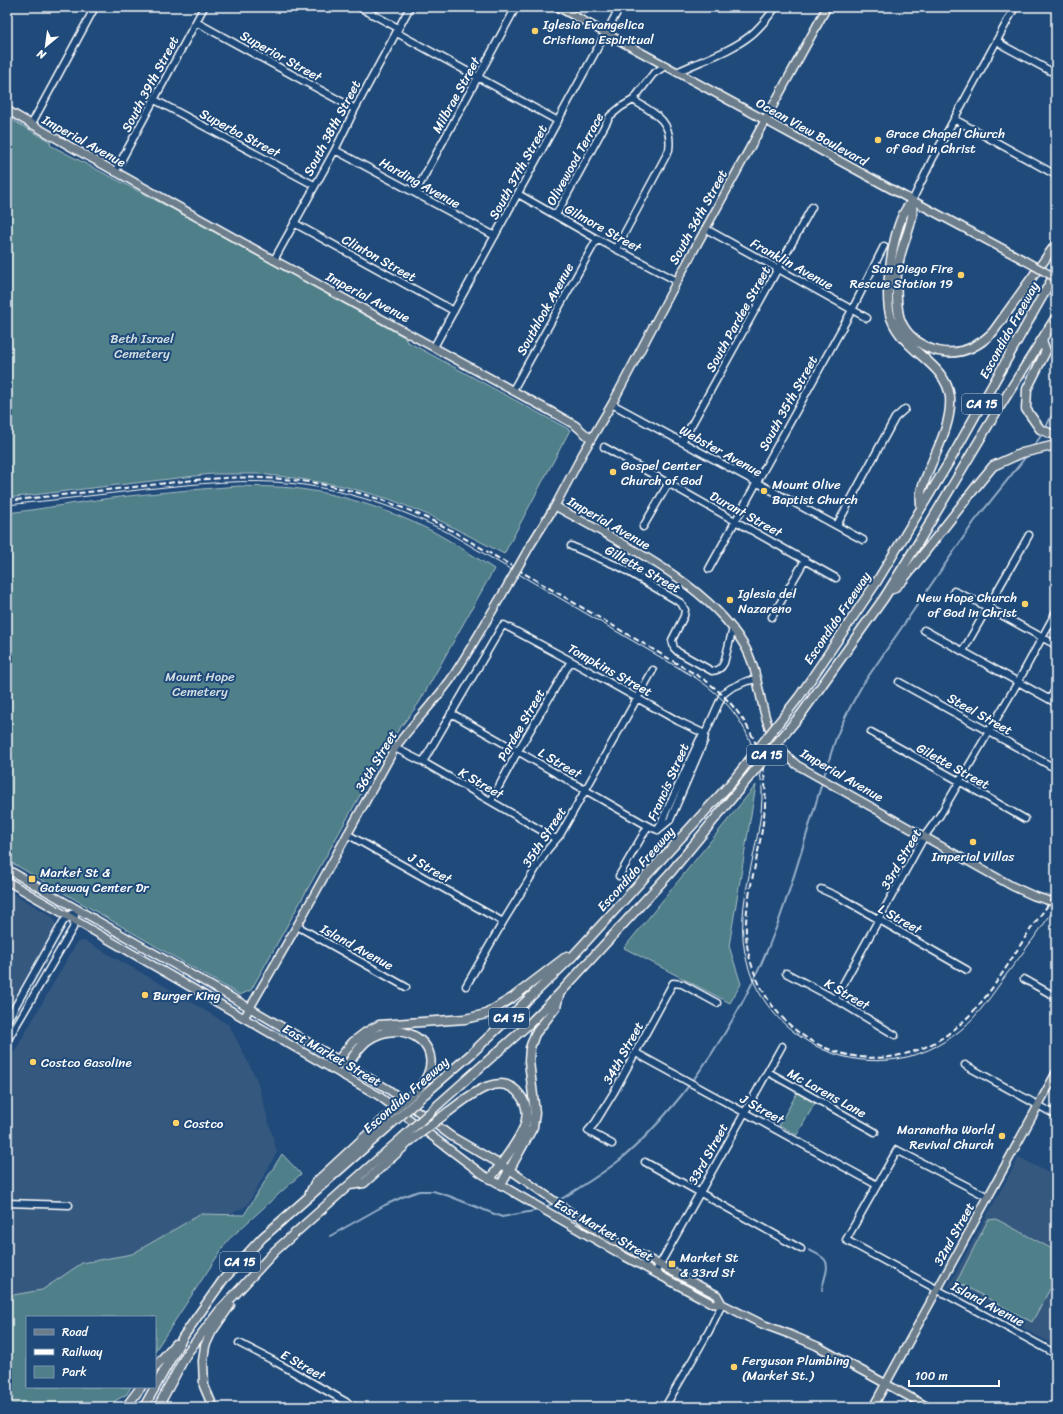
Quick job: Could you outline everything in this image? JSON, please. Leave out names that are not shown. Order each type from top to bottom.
[{"type":"highway","points":[[912,201],[912,216],[899,259],[896,282],[898,316],[906,330],[915,340],[926,347],[939,352],[956,352],[970,349],[984,341],[993,332],[1056,244]]},
{"type":"highway","points":[[912,201],[905,212],[891,261],[889,280],[891,317],[906,342],[933,366],[944,379],[950,396],[949,419],[921,491],[921,508]]},
{"type":"highway","name":"Escondido Freeway","points":[[156,1385],[183,1337],[223,1280],[262,1238],[384,1124],[426,1093],[476,1049],[544,985],[589,940],[732,782],[799,697],[876,583],[952,457],[1056,272]]},
{"type":"highway","name":"Escondido Freeway","points":[[406,1139],[440,1104],[529,1024],[559,994],[671,872],[802,713],[884,598],[992,419],[1056,317]]},
{"type":"highway","points":[[1042,340],[1046,351],[1028,389],[1026,409],[1040,429],[1056,436]]},
{"type":"highway","points":[[884,598],[902,581],[978,482],[993,466],[1022,453],[1053,445]]},
{"type":"highway","points":[[333,1069],[338,1060],[353,1042],[366,1032],[379,1025],[465,1019],[486,1014],[512,998],[589,940]]},
{"type":"highway","points":[[501,1185],[530,1133],[534,1120],[529,1061],[530,1048],[535,1034],[556,1007],[559,994]]},
{"type":"highway","points":[[342,1074],[361,1045],[379,1034],[398,1030],[407,1032],[417,1037],[425,1044],[431,1062],[430,1072],[419,1088],[384,1124]]},
{"type":"highway","points":[[406,1139],[487,1086],[501,1084],[513,1089],[519,1093],[526,1106],[527,1115],[525,1126],[490,1179]]},
{"type":"highway","name":"CA 15","points":[[158,1407],[187,1353],[220,1310],[275,1251],[349,1186],[364,1183],[406,1139]]},
{"type":"highway","points":[[213,1407],[204,1386],[203,1361],[205,1346],[211,1333],[240,1289]]},
{"type":"highway","points":[[156,1366],[183,1337]]},
{"type":"highway","points":[[126,1407],[141,1388]]},
{"type":"highway","name":"Escondido Freeway","points":[[144,1407],[155,1388]]},
{"type":"main road","name":"Ocean View Boulevard","points":[[558,7],[1056,278]]},
{"type":"main road","name":"South 36th Street","points":[[591,439],[612,404],[677,281],[827,7]]},
{"type":"main road","name":"Imperial Avenue","points":[[7,110],[115,172],[575,425],[591,439],[555,506],[669,572],[690,587],[723,616],[745,646],[757,679],[765,715],[772,735],[778,745],[797,765],[1012,886],[1034,896],[1056,903]]},
{"type":"main road","name":"36th Street","points":[[244,1018],[297,926],[395,748],[451,679],[555,506]]},
{"type":"main road","name":"East Market Street","points":[[7,869],[388,1089],[451,1136],[510,1170],[605,1236],[717,1295],[722,1304]]},
{"type":"main road","name":"East Market Street","points":[[7,881],[342,1074],[393,1106],[490,1179],[622,1256],[713,1304],[722,1304],[762,1324],[817,1346],[928,1407]]},
{"type":"main road","name":"32nd Street","points":[[873,1407],[1056,1072]]},
{"type":"street","points":[[30,124],[95,7]]},
{"type":"street","name":"South 39th Street","points":[[115,172],[204,7]]},
{"type":"street","points":[[359,7],[478,77],[558,120]]},
{"type":"street","name":"South 38th Street","points":[[274,260],[410,7]]},
{"type":"street","name":"Milbrae Street","points":[[415,193],[516,7]]},
{"type":"street","name":"South 37th Street","points":[[434,347],[620,7]]},
{"type":"street","points":[[677,72],[727,50],[750,35],[776,7]]},
{"type":"street","points":[[912,201],[954,119],[1015,7]]},
{"type":"street","name":"Superior Street","points":[[196,22],[355,109]]},
{"type":"street","points":[[997,40],[1004,46],[1056,74]]},
{"type":"street","name":"Olivewood Terrace","points":[[556,215],[610,116],[633,100],[653,74],[665,66]]},
{"type":"street","name":"Superba Street","points":[[155,100],[314,185]]},
{"type":"street","points":[[616,249],[669,150],[671,139],[663,120],[656,113],[633,100]]},
{"type":"street","points":[[954,119],[1056,175]]},
{"type":"street","name":"Harding Avenue","points":[[334,150],[495,236]]},
{"type":"street","name":"Gilmore Street","points":[[518,194],[597,239],[677,281]]},
{"type":"street","name":"South Pardee Street","points":[[682,442],[812,206]]},
{"type":"street","name":"Clinton Street","points":[[294,224],[454,311]]},
{"type":"street","name":"Franklin Avenue","points":[[706,229],[867,318]]},
{"type":"street","name":"Southlook Avenue","points":[[512,390],[597,239]]},
{"type":"street","name":"South 35th Street","points":[[709,569],[852,310],[884,246]]},
{"type":"street","name":"Webster Avenue","points":[[612,404],[863,540]]},
{"type":"street","points":[[837,525],[895,418],[905,409]]},
{"type":"street","name":"Durant Street","points":[[604,447],[836,578]]},
{"type":"street","points":[[643,528],[668,484]]},
{"type":"street","points":[[963,651],[1029,535]]},
{"type":"street","name":"Gillette Street","points":[[571,546],[620,567],[681,603],[685,610],[684,616],[672,640],[674,648],[678,652],[712,671],[718,671],[722,668],[733,628]]},
{"type":"street","points":[[772,617],[805,560]]},
{"type":"street","points":[[954,591],[987,607],[1056,645]]},
{"type":"street","name":"33rd Street","points":[[835,1000],[924,837],[940,815],[1018,682],[1056,612]]},
{"type":"street","name":"Tompkins Street","points":[[451,714],[501,628],[504,626],[571,661],[678,721],[705,734]]},
{"type":"street","points":[[924,630],[1053,701],[1056,688]]},
{"type":"street","name":"Pardee Street","points":[[491,801],[518,751],[571,661]]},
{"type":"street","name":"35th Street","points":[[466,986],[548,849],[560,835],[653,670]]},
{"type":"street","name":"Francis Street","points":[[658,830],[670,820],[723,694],[730,688],[747,681],[757,679]]},
{"type":"street","name":"Steel Street","points":[[899,682],[1051,766]]},
{"type":"street","points":[[423,762],[451,714]]},
{"type":"street","name":"L Street","points":[[451,714],[648,826],[658,830]]},
{"type":"street","name":"Gilette Street","points":[[871,732],[1025,819]]},
{"type":"street","name":"K Street","points":[[395,748],[423,762],[556,838]]},
{"type":"street","name":"Francis Street","points":[[619,876],[648,826]]},
{"type":"street","name":"J Street","points":[[347,834],[503,922]]},
{"type":"street","name":"L Street","points":[[821,889],[841,898],[879,921],[968,970]]},
{"type":"street","points":[[7,1021],[63,922],[71,918],[76,909]]},
{"type":"street","points":[[7,1041],[72,928],[71,918]]},
{"type":"street","name":"Island Avenue","points":[[297,926],[406,988]]},
{"type":"street","name":"K Street","points":[[786,973],[895,1035]]},
{"type":"street","points":[[1024,980],[1056,997]]},
{"type":"street","name":"34th Street","points":[[612,1144],[588,1131],[595,1123],[614,1092],[673,983],[682,984],[717,1003]]},
{"type":"street","name":"33rd Street","points":[[655,1273],[782,1046]]},
{"type":"street","name":"J Street","points":[[636,1053],[877,1185]]},
{"type":"street","points":[[965,1065],[1056,1115]]},
{"type":"street","name":"Mc Larens Lane","points":[[768,1072],[875,1132]]},
{"type":"street","points":[[877,1185],[897,1150],[988,1198]]},
{"type":"street","points":[[645,1162],[801,1249]]},
{"type":"street","name":"Island Avenue","points":[[877,1185],[846,1240],[1056,1354]]},
{"type":"street","points":[[7,1203],[69,1205]]},
{"type":"street","points":[[665,1407],[709,1330],[722,1304]]},
{"type":"street","name":"E Street","points":[[239,1343],[355,1407]]},
{"type":"shaded area","points":[[7,890],[53,917],[56,925],[7,1010]]},
{"type":"shaded area","points":[[85,941],[229,1025],[257,1080],[277,1152],[248,1204],[231,1214],[201,1214],[132,1254],[82,1263],[42,1290],[7,1296],[7,1065],[77,942]]},
{"type":"shaded area","points":[[1019,1157],[1056,1177],[1056,1346],[948,1287]]},
{"type":"green space","name":"Beth Israel Cemetery","points":[[7,117],[51,142],[50,145],[182,214],[406,338],[406,341],[570,430],[504,554],[431,516],[389,499],[343,486],[259,474],[212,474],[7,498]]},
{"type":"green space","name":"Mount Hope Cemetery","points":[[239,486],[300,489],[334,495],[368,505],[402,517],[434,532],[494,569],[419,703],[391,740],[251,990],[240,995],[7,860],[7,513],[126,496]]},
{"type":"green space","points":[[756,785],[729,946],[741,984],[730,1003],[624,948]]},
{"type":"green space","points":[[797,1093],[815,1103],[797,1135],[779,1125]]},
{"type":"green space","points":[[282,1154],[301,1174],[228,1240],[156,1349],[156,1316],[26,1316],[26,1388],[130,1388],[127,1394],[105,1407],[7,1407],[7,1296],[42,1290],[82,1263],[132,1254],[201,1214],[244,1215]]},
{"type":"green space","points":[[996,1219],[1056,1251],[1056,1278],[1032,1322],[957,1282],[988,1220]]},
{"type":"waterway","points":[[1045,429],[1056,407]]},
{"type":"waterway","points":[[1033,447],[1043,433]]},
{"type":"waterway","points":[[558,1201],[613,1165],[645,1137],[681,1096],[724,1035],[759,969],[778,923],[835,741],[851,705],[863,684],[974,522],[1028,454]]},
{"type":"waterway","points":[[330,1236],[385,1205],[419,1191],[433,1191],[449,1196],[502,1217],[539,1210]]},
{"type":"waterway","points":[[545,1207],[554,1203]]},
{"type":"waterway","points":[[809,1250],[822,1257],[826,1262],[827,1271],[822,1290]]},
{"type":"tram line","points":[[7,505],[222,482],[278,482],[336,491],[411,515],[447,532],[696,678],[724,701],[739,720],[750,740],[760,774],[762,787],[761,809],[745,896],[743,918],[743,940],[751,975],[764,1000],[781,1021],[802,1038],[832,1053],[871,1061],[891,1060],[928,1050],[946,1041],[962,1029],[980,1010],[1056,907]]},
{"type":"railway","points":[[7,501],[218,478],[263,478],[336,487],[382,500],[427,518],[449,529],[705,680],[720,692],[743,720],[759,751],[763,769],[765,806],[749,894],[746,922],[748,951],[752,965],[763,992],[781,1016],[802,1035],[833,1051],[851,1056],[870,1058],[889,1057],[914,1051],[936,1042],[955,1029],[986,996],[1056,894]]},
{"type":"place","name":"Iglesia Evangelica Cristiana Espiritual","points":[[535,31]]},
{"type":"place","name":"Grace Chapel Church of God in Christ","points":[[878,140]]},
{"type":"place","name":"San Diego Fire Rescue Station 19","points":[[961,275]]},
{"type":"place","name":"Gospel Center Church of God","points":[[613,472]]},
{"type":"place","name":"Mount Olive Baptist Church","points":[[764,491]]},
{"type":"place","name":"Iglesia del Nazareno","points":[[730,600]]},
{"type":"place","name":"New Hope Church of God in Christ","points":[[1025,604]]},
{"type":"place","name":"Imperial Villas","points":[[973,842]]},
{"type":"place","name":"Market St & Gateway Center Dr","points":[[32,879]]},
{"type":"place","name":"Burger King","points":[[145,995]]},
{"type":"place","name":"Costco Gasoline","points":[[33,1062]]},
{"type":"place","name":"Costco","points":[[176,1123]]},
{"type":"place","name":"Maranatha World Revival Church","points":[[1002,1136]]},
{"type":"place","name":"Market St & 33rd St","points":[[672,1264]]},
{"type":"place","name":"Ferguson Plumbing (Market St.)","points":[[734,1367]]}]
